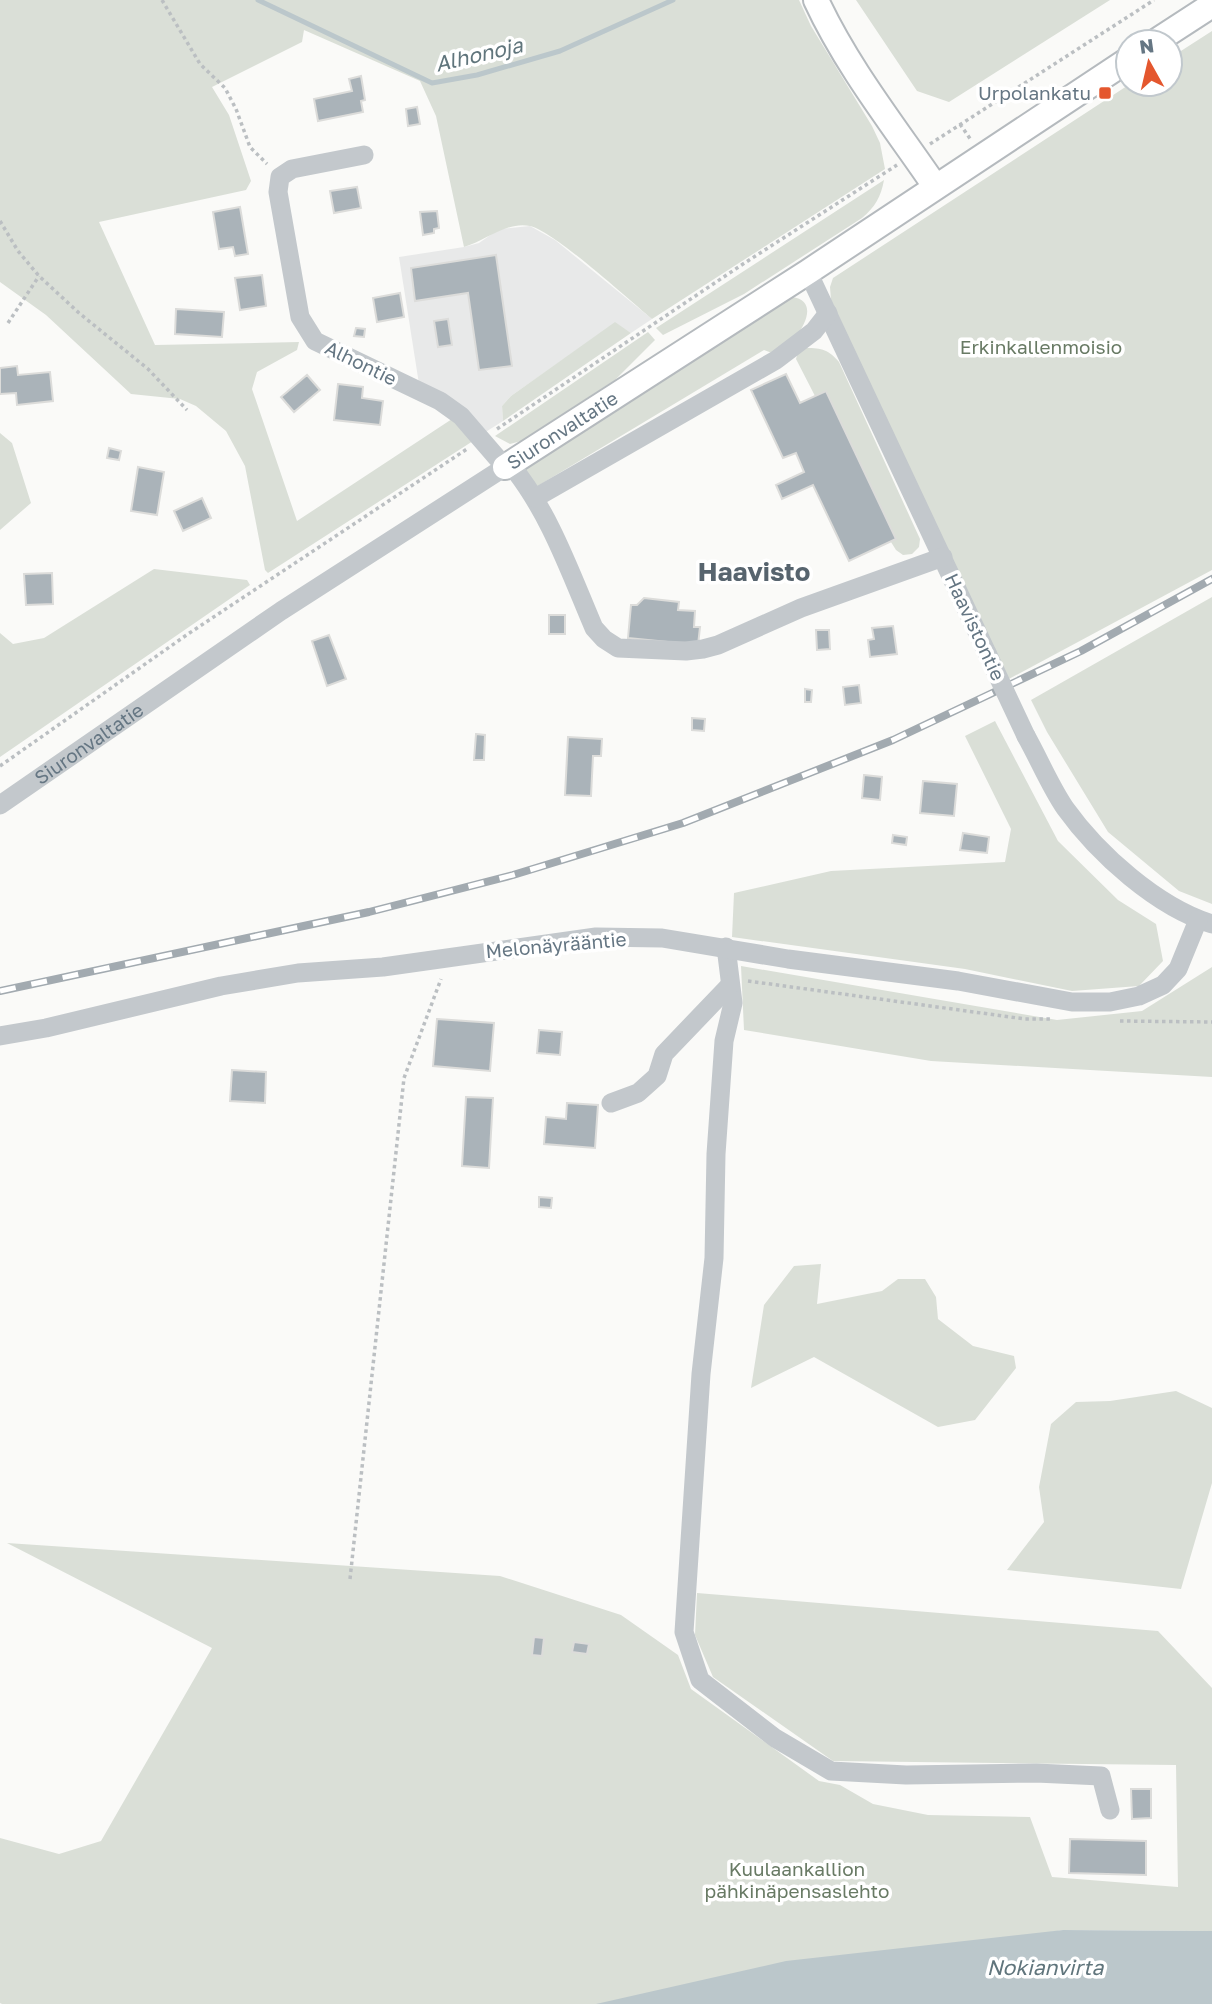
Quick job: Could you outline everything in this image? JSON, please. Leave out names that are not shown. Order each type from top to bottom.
[{"type":"main road","points":[[817,0],[828,24],[869,91],[935,186]]},
{"type":"main road","points":[[1177,28],[1212,5]]},
{"type":"main road","name":"Siuronvaltatie","points":[[508,465],[808,272],[1114,69]]},
{"type":"street","points":[[280,177],[292,169],[364,155]]},
{"type":"street","name":"Alhontie","points":[[280,177],[278,184],[300,317],[306,330],[315,341],[440,401],[460,415],[535,498],[594,628],[618,648],[687,651],[703,649],[801,608],[943,557]]},
{"type":"street","name":"Haavistontie","points":[[808,272],[1026,736],[1065,807],[1107,857],[1141,886],[1205,922]]},
{"type":"street","points":[[535,498],[776,360],[814,331],[828,313]]},
{"type":"street","name":"Siuronvaltatie","points":[[0,805],[281,611],[508,465]]},
{"type":"street","name":"Melonäyrääntie","points":[[0,1036],[46,1028],[234,984],[298,973],[383,967],[596,937],[662,938],[958,981],[1072,1002],[1110,1002],[1139,996],[1163,985],[1178,969],[1205,922]]},
{"type":"street","points":[[726,947],[733,1003],[724,1041],[716,1154],[714,1258],[701,1374],[684,1632],[701,1679],[775,1738],[831,1771],[906,1775],[1036,1773],[1101,1776],[1110,1810]]},
{"type":"street","points":[[611,1103],[638,1093],[657,1076],[664,1054],[730,982]]},
{"type":"path","points":[[162,0],[200,64],[225,88],[250,147],[280,177]]},
{"type":"path","points":[[0,766],[188,634],[744,264],[1154,0]]},
{"type":"path","points":[[0,221],[18,251],[39,276],[79,313],[148,369],[187,411]]},
{"type":"path","points":[[8,323],[39,276]]},
{"type":"path","points":[[350,1579],[404,1078],[449,957]]},
{"type":"path","points":[[730,982],[1025,1019]]},
{"type":"shaded area","points":[[530,226],[555,240],[652,319],[631,333],[615,323],[511,396],[502,406],[503,421],[484,433],[419,384],[399,257],[464,247],[479,243],[499,229]]},
{"type":"green space","points":[[0,0],[799,0],[811,26],[872,126],[880,143],[885,169],[652,319],[556,240],[530,226],[513,226],[464,247],[436,116],[420,81],[304,30],[302,42],[212,87],[229,115],[251,181],[246,190],[99,222],[155,345],[299,342],[297,350],[257,372],[252,389],[297,521],[452,419],[473,441],[268,573],[265,570],[245,466],[226,431],[196,406],[180,399],[131,394],[46,315],[0,282]]},
{"type":"green space","points":[[856,0],[1110,0],[949,102],[917,91]]},
{"type":"green space","name":"Erkinkallenmoisio","points":[[1212,31],[1212,570],[1007,680],[831,300],[830,287],[833,278],[1114,94],[1114,98],[1184,98],[1184,49]]},
{"type":"green space","points":[[884,180],[877,201],[862,218],[744,294],[663,335],[656,328]]},
{"type":"green space","points":[[792,297],[804,303],[807,313],[800,331],[785,345],[772,353],[764,350],[536,487],[520,468]]},
{"type":"green space","points":[[615,322],[631,333],[503,421],[502,406],[511,396]]},
{"type":"green space","points":[[648,332],[655,340],[615,380],[521,441],[510,444],[495,436]]},
{"type":"green space","points":[[806,348],[825,351],[839,362],[920,539],[919,547],[912,554],[903,555],[891,542],[895,539],[826,391],[815,396],[796,359],[798,352]]},
{"type":"green space","points":[[0,433],[12,443],[31,503],[0,530]]},
{"type":"green space","points":[[154,569],[247,580],[250,585],[0,757],[0,633],[13,644],[44,638]]},
{"type":"green space","points":[[1212,597],[1212,904],[1179,891],[1108,832],[1047,732],[1031,700]]},
{"type":"green space","points":[[995,721],[1058,841],[1118,900],[1156,924],[1163,961],[1139,986],[1072,991],[965,969],[732,937],[734,893],[831,871],[1005,862],[1011,829],[965,736]]},
{"type":"green space","points":[[741,966],[1057,1020],[1142,1011],[1212,967],[1212,1077],[931,1061],[744,1030]]},
{"type":"green space","points":[[821,1264],[817,1304],[882,1291],[898,1279],[925,1279],[936,1297],[938,1319],[973,1346],[1014,1356],[1016,1368],[975,1420],[938,1427],[814,1357],[751,1388],[764,1305],[794,1266]]},
{"type":"green space","points":[[1176,1391],[1212,1408],[1212,1483],[1181,1589],[1007,1570],[1044,1522],[1039,1487],[1051,1424],[1076,1402],[1110,1401]]},
{"type":"green space","name":"Kuulaankallion pähkinäpensaslehto","points":[[7,1543],[500,1576],[621,1615],[678,1655],[691,1689],[819,1781],[840,1785],[873,1804],[928,1815],[1030,1817],[1052,1877],[1178,1887],[1176,1765],[833,1761],[713,1677],[695,1635],[697,1593],[1158,1631],[1212,1688],[1212,1931],[1063,1930],[632,2004],[2,2004],[0,1838],[59,1854],[101,1841],[212,1648]]},
{"type":"water","name":"Nokianvirta","points":[[1063,1930],[1212,1931],[1212,2004],[596,2004],[786,1961]]},
{"type":"building","points":[[361,76],[365,100],[361,101],[363,112],[318,121],[314,99],[352,91],[349,79]]},
{"type":"building","points":[[417,107],[420,124],[408,126],[406,109]]},
{"type":"building","points":[[357,187],[361,208],[334,213],[330,191]]},
{"type":"building","points":[[240,207],[248,254],[235,256],[233,247],[219,249],[213,212]]},
{"type":"building","points":[[437,211],[439,228],[434,229],[434,233],[423,235],[420,212]]},
{"type":"building","points":[[496,255],[512,366],[479,370],[468,293],[415,301],[411,268]]},
{"type":"building","points":[[262,275],[266,306],[240,310],[235,278]]},
{"type":"building","points":[[400,293],[404,317],[377,322],[373,298]]},
{"type":"building","points":[[176,309],[224,312],[222,337],[175,334]]},
{"type":"building","points":[[448,319],[452,345],[438,347],[434,321]]},
{"type":"building","points":[[356,328],[365,329],[364,337],[354,336]]},
{"type":"building","points":[[17,366],[18,375],[50,372],[53,401],[17,405],[16,393],[0,394],[0,368]]},
{"type":"building","points":[[786,374],[800,403],[826,391],[896,539],[849,561],[813,485],[782,499],[776,485],[804,472],[796,453],[783,458],[751,390]]},
{"type":"building","points":[[307,375],[320,390],[294,412],[281,397]]},
{"type":"building","points":[[338,384],[363,387],[362,398],[383,401],[380,425],[334,420]]},
{"type":"building","points":[[109,448],[121,451],[119,460],[107,458]]},
{"type":"building","points":[[138,467],[164,472],[157,515],[131,511]]},
{"type":"building","points":[[202,498],[211,518],[183,531],[174,511]]},
{"type":"building","points":[[52,573],[53,604],[26,605],[24,574]]},
{"type":"building","points":[[644,598],[679,602],[678,610],[695,611],[694,627],[700,627],[698,645],[628,638],[631,605],[637,605]]},
{"type":"building","points":[[549,615],[565,615],[565,634],[549,634]]},
{"type":"building","points":[[893,626],[897,654],[870,657],[868,640],[874,639],[872,628]]},
{"type":"building","points":[[816,630],[829,630],[830,649],[817,650]]},
{"type":"building","points":[[329,635],[346,679],[327,686],[312,641]]},
{"type":"building","points":[[859,685],[861,703],[845,705],[843,687]]},
{"type":"building","points":[[805,689],[812,690],[811,702],[805,702]]},
{"type":"building","points":[[692,718],[705,719],[704,731],[692,730]]},
{"type":"building","points":[[476,734],[485,735],[484,760],[474,760]]},
{"type":"building","points":[[568,737],[602,739],[601,756],[593,756],[591,796],[565,795]]},
{"type":"building","points":[[864,775],[882,777],[880,800],[862,798]]},
{"type":"building","points":[[923,781],[957,784],[954,816],[920,813]]},
{"type":"building","points":[[963,833],[989,837],[987,853],[960,850]]},
{"type":"building","points":[[893,835],[907,837],[906,845],[892,843]]},
{"type":"building","points":[[437,1019],[494,1023],[490,1071],[433,1066]]},
{"type":"building","points":[[539,1030],[562,1032],[560,1055],[537,1053]]},
{"type":"building","points":[[232,1070],[266,1072],[265,1103],[230,1101]]},
{"type":"building","points":[[466,1097],[493,1098],[489,1168],[462,1166]]},
{"type":"building","points":[[567,1103],[598,1105],[595,1148],[544,1144],[546,1117],[566,1119]]},
{"type":"building","points":[[539,1197],[552,1198],[551,1208],[539,1207]]},
{"type":"building","points":[[534,1637],[544,1638],[542,1656],[532,1655]]},
{"type":"building","points":[[574,1642],[589,1644],[587,1654],[572,1652]]},
{"type":"building","points":[[1131,1789],[1151,1789],[1151,1818],[1132,1819]]},
{"type":"building","points":[[1070,1839],[1146,1841],[1146,1875],[1069,1873]]},
{"type":"waterway","name":"Alhonoja","points":[[258,0],[432,83],[477,75],[560,51],[673,0]]},
{"type":"railway","points":[[0,991],[369,912],[513,875],[683,823],[893,740],[1081,651],[1212,579]]},
{"type":"place","name":"Urpolankatu","points":[[1105,93]]},
{"type":"district","name":"Haavisto","points":[[754,572]]}]
